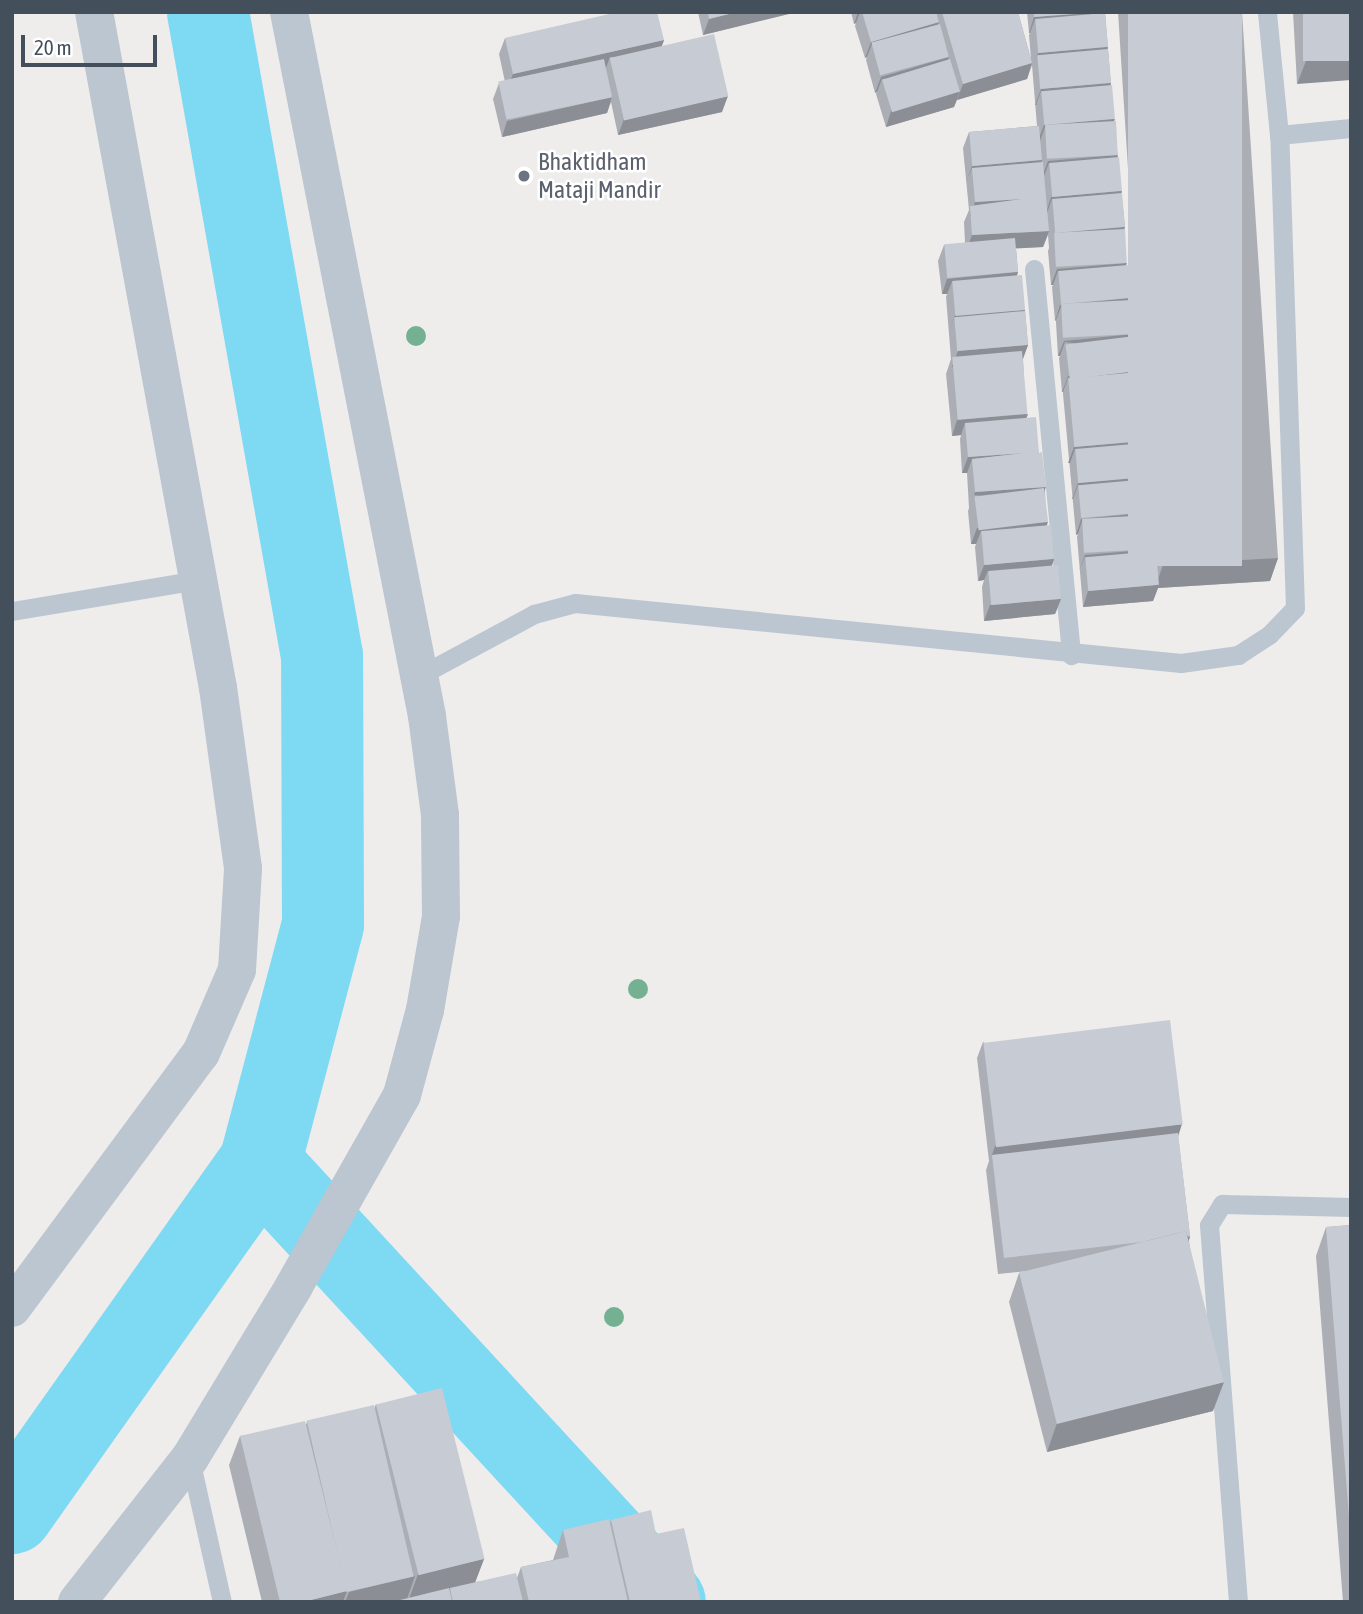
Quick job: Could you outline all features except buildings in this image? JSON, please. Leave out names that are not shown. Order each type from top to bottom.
[{"type":"street","points":[[12,1308],[201,1053],[237,970],[243,868],[198,580],[94,12]]},
{"type":"street","points":[[77,1602],[190,1458],[359,1176],[402,1095],[425,1010],[441,916],[440,815],[419,676],[289,12]]},
{"type":"lane","points":[[419,676],[534,614],[575,603],[1071,655],[1181,663],[1238,655],[1269,635],[1294,608],[1279,135],[1268,12]]},
{"type":"lane","points":[[1279,135],[1351,128]]},
{"type":"lane","points":[[1034,269],[1071,655]]},
{"type":"lane","points":[[12,611],[198,580]]},
{"type":"lane","points":[[1238,1602],[1209,1224],[1222,1204],[1351,1207]]},
{"type":"lane","points":[[190,1458],[222,1602]]},
{"type":"waterway","points":[[12,1513],[260,1163],[323,924],[322,656],[208,12]]},
{"type":"waterway","points":[[260,1163],[665,1602]]},
{"type":"place","name":"Bhaktidham Mataji Mandir","points":[[524,176]]}]
